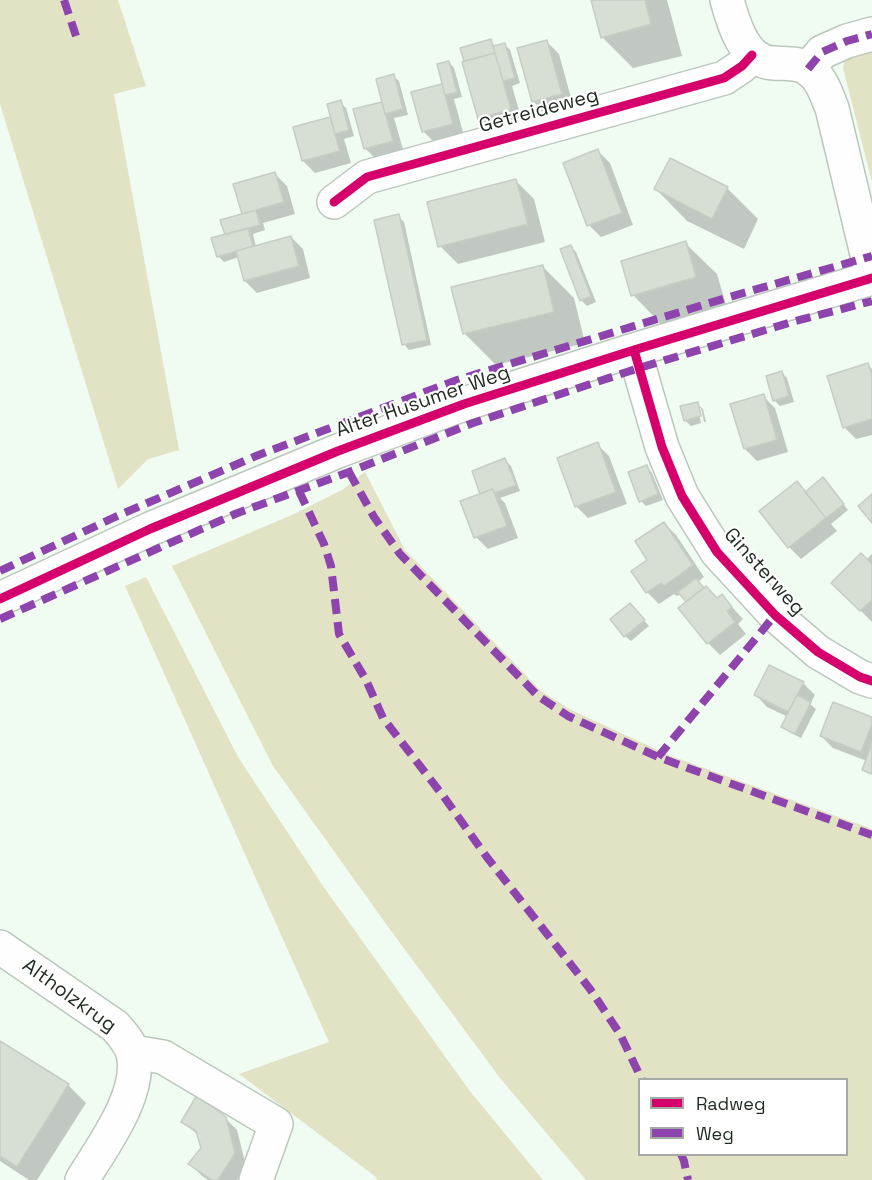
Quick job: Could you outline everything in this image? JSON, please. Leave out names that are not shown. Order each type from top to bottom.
[{"type":"street","points":[[727,0],[740,39],[752,55],[769,63],[791,63],[808,69],[821,82],[832,108],[872,277]]},
{"type":"street","points":[[808,69],[822,52],[846,41],[872,34]]},
{"type":"street","name":"Getreideweg","points":[[334,202],[367,177],[724,78],[742,66],[752,55]]},
{"type":"street","name":"Alter Husumer Weg","points":[[0,599],[150,529],[338,451],[464,404],[872,277]]},
{"type":"street","name":"Ginsterweg","points":[[634,350],[662,447],[682,495],[717,552],[775,615],[810,645],[872,681]]},
{"type":"street","name":"Altholzkrug","points":[[0,947],[115,1026],[125,1037],[133,1052]]},
{"type":"street","points":[[82,1180],[124,1110],[133,1079],[133,1052],[163,1057],[276,1124],[256,1180]]},
{"type":"green space","points":[[0,0],[118,0],[146,86],[114,94],[179,450],[148,459],[118,489],[0,104]]},
{"type":"green space","points":[[872,47],[872,182],[843,68],[846,55]]},
{"type":"green space","points":[[365,472],[405,550],[541,691],[571,710],[671,756],[872,829],[872,1180],[586,1180],[500,1078],[273,766],[172,566],[294,514],[342,490]]},
{"type":"green space","points":[[146,577],[238,757],[323,886],[469,1090],[543,1180],[377,1180],[239,1074],[329,1042],[125,586]]},
{"type":"building","points":[[591,0],[645,0],[651,24],[601,38]]},
{"type":"building","points":[[491,39],[495,53],[464,61],[460,48]]},
{"type":"building","points":[[547,40],[562,94],[532,102],[517,48]]},
{"type":"building","points":[[505,43],[515,78],[503,81],[493,46]]},
{"type":"building","points":[[495,53],[511,109],[478,119],[462,62]]},
{"type":"building","points":[[449,61],[457,92],[445,95],[437,64]]},
{"type":"building","points":[[394,74],[403,109],[385,114],[376,79]]},
{"type":"building","points":[[442,84],[453,124],[422,132],[411,92]]},
{"type":"building","points":[[341,100],[349,130],[335,134],[327,104]]},
{"type":"building","points":[[382,102],[393,141],[364,149],[353,109]]},
{"type":"building","points":[[330,117],[340,151],[302,161],[293,127]]},
{"type":"building","points":[[598,149],[622,213],[587,226],[563,163]]},
{"type":"building","points":[[670,158],[728,187],[712,219],[654,189]]},
{"type":"building","points":[[275,172],[284,202],[242,214],[233,184]]},
{"type":"building","points":[[516,179],[528,224],[438,247],[427,202]]},
{"type":"building","points":[[256,210],[260,225],[225,235],[220,220]]},
{"type":"building","points":[[399,214],[427,340],[402,345],[374,220]]},
{"type":"building","points":[[248,228],[253,246],[217,257],[211,238]]},
{"type":"building","points":[[291,236],[299,266],[244,281],[236,251]]},
{"type":"building","points":[[686,241],[696,277],[631,296],[621,261]]},
{"type":"building","points":[[571,245],[591,296],[580,301],[560,249]]},
{"type":"building","points":[[543,265],[554,312],[463,334],[451,287]]},
{"type":"building","points":[[868,363],[872,375],[872,419],[843,428],[827,376]]},
{"type":"building","points":[[782,371],[789,396],[773,401],[766,376]]},
{"type":"building","points":[[764,394],[777,440],[744,449],[730,404]]},
{"type":"building","points":[[698,402],[701,416],[684,421],[680,406]]},
{"type":"building","points":[[598,442],[616,492],[575,507],[557,458]]},
{"type":"building","points":[[505,458],[516,485],[495,493],[493,489],[480,494],[472,471]]},
{"type":"building","points":[[647,465],[658,494],[639,502],[628,472]]},
{"type":"building","points":[[823,477],[844,504],[826,518],[805,492]]},
{"type":"building","points":[[797,481],[826,518],[788,548],[759,511]]},
{"type":"building","points":[[493,489],[507,526],[474,538],[460,501]]},
{"type":"building","points":[[872,494],[872,523],[858,506]]},
{"type":"building","points":[[664,522],[693,565],[664,586],[661,583],[646,593],[631,571],[647,560],[635,541]]},
{"type":"building","points":[[861,553],[872,564],[872,600],[860,611],[831,583]]},
{"type":"building","points":[[696,578],[704,588],[686,602],[678,592]]},
{"type":"building","points":[[706,586],[717,598],[722,594],[732,607],[727,611],[735,622],[707,644],[678,608]]},
{"type":"building","points":[[630,603],[645,620],[624,637],[610,619]]},
{"type":"building","points":[[769,665],[804,682],[788,712],[754,695]]},
{"type":"building","points":[[797,695],[811,702],[795,734],[781,727]]},
{"type":"building","points":[[833,702],[872,717],[872,724],[861,752],[820,736]]},
{"type":"building","points":[[872,743],[872,774],[862,770]]},
{"type":"building","points":[[0,1041],[69,1084],[17,1167],[0,1156]]},
{"type":"building","points":[[197,1095],[226,1117],[235,1153],[218,1180],[212,1180],[188,1164],[201,1148],[196,1131],[181,1122]]},
{"type":"marked path","points":[[64,0],[77,39]]},
{"type":"marked path","points":[[808,69],[822,52],[847,41],[872,34]]},
{"type":"marked path","points":[[0,571],[115,517],[256,456],[457,380],[872,256]]},
{"type":"marked path","points":[[0,619],[235,514],[473,423],[639,368],[792,322],[872,301]]},
{"type":"marked path","points":[[349,472],[374,517],[400,554],[538,696],[568,716],[658,757],[872,835]]},
{"type":"marked path","points":[[299,491],[324,544],[331,566],[339,634],[366,680],[383,718],[486,856],[590,989],[620,1034],[641,1078]]},
{"type":"marked path","points":[[658,757],[775,615]]},
{"type":"marked path","points":[[682,1156],[688,1180]]},
{"type":"cycle path","points":[[334,202],[367,177],[724,78],[742,66],[752,55]]},
{"type":"cycle path","points":[[0,599],[150,529],[338,451],[464,404],[872,278]]},
{"type":"cycle path","points":[[634,350],[662,447],[682,496],[717,552],[775,615],[818,652],[860,677],[872,681]]}]
